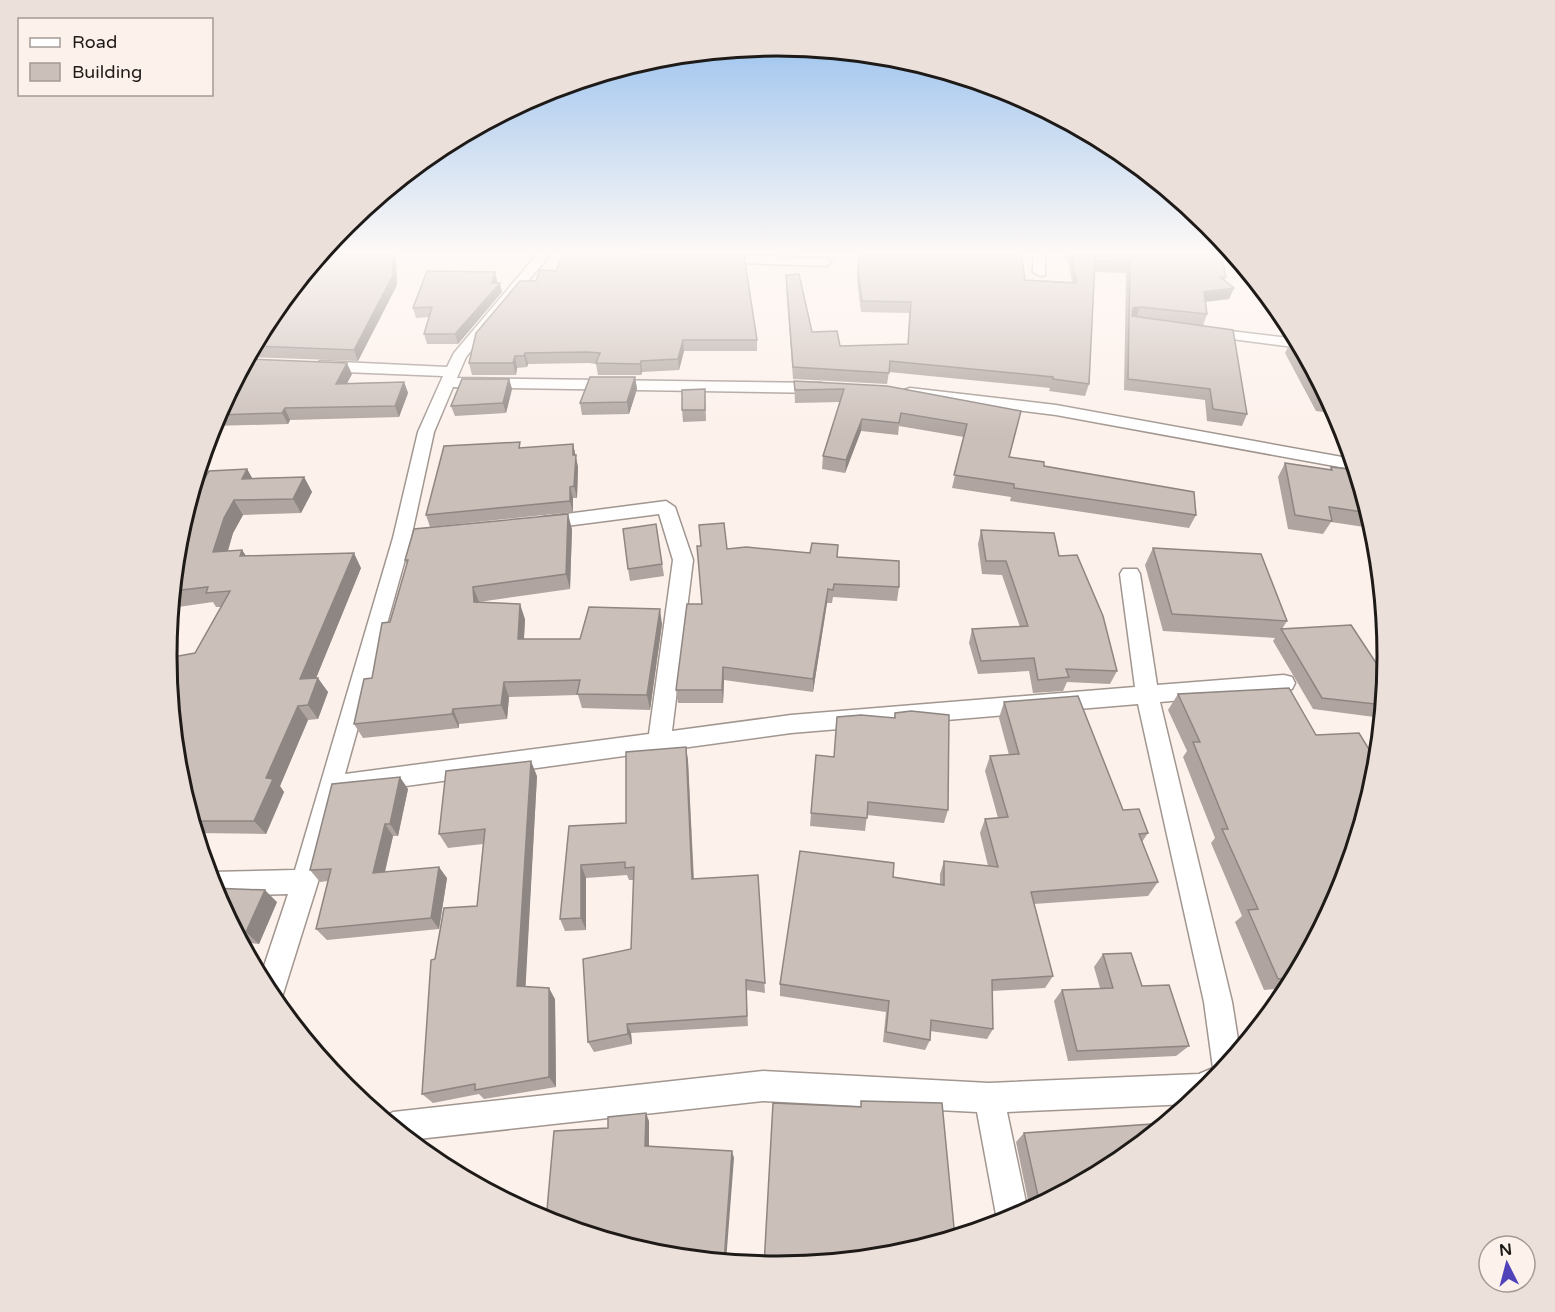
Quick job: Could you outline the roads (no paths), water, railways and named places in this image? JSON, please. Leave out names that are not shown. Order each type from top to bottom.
[{"type":"street","points":[[273,982],[305,882],[330,786],[402,538],[423,442],[459,356],[495,313]]},
{"type":"street","points":[[1194,331],[1290,343]]},
{"type":"street","points":[[303,365],[450,377],[836,388]]},
{"type":"street","points":[[892,392],[1056,410],[1346,463]]},
{"type":"street","points":[[519,526],[666,507],[683,560],[659,742]]},
{"type":"street","points":[[402,538],[426,536]]},
{"type":"street","points":[[1130,574],[1147,693],[1218,1002],[1226,1056]]},
{"type":"street","points":[[330,786],[791,724],[1284,683]]},
{"type":"street","points":[[222,884],[305,882]]},
{"type":"street","points":[[404,1126],[763,1086],[989,1098],[1193,1089]]},
{"type":"street","points":[[989,1098],[1011,1209]]}]
